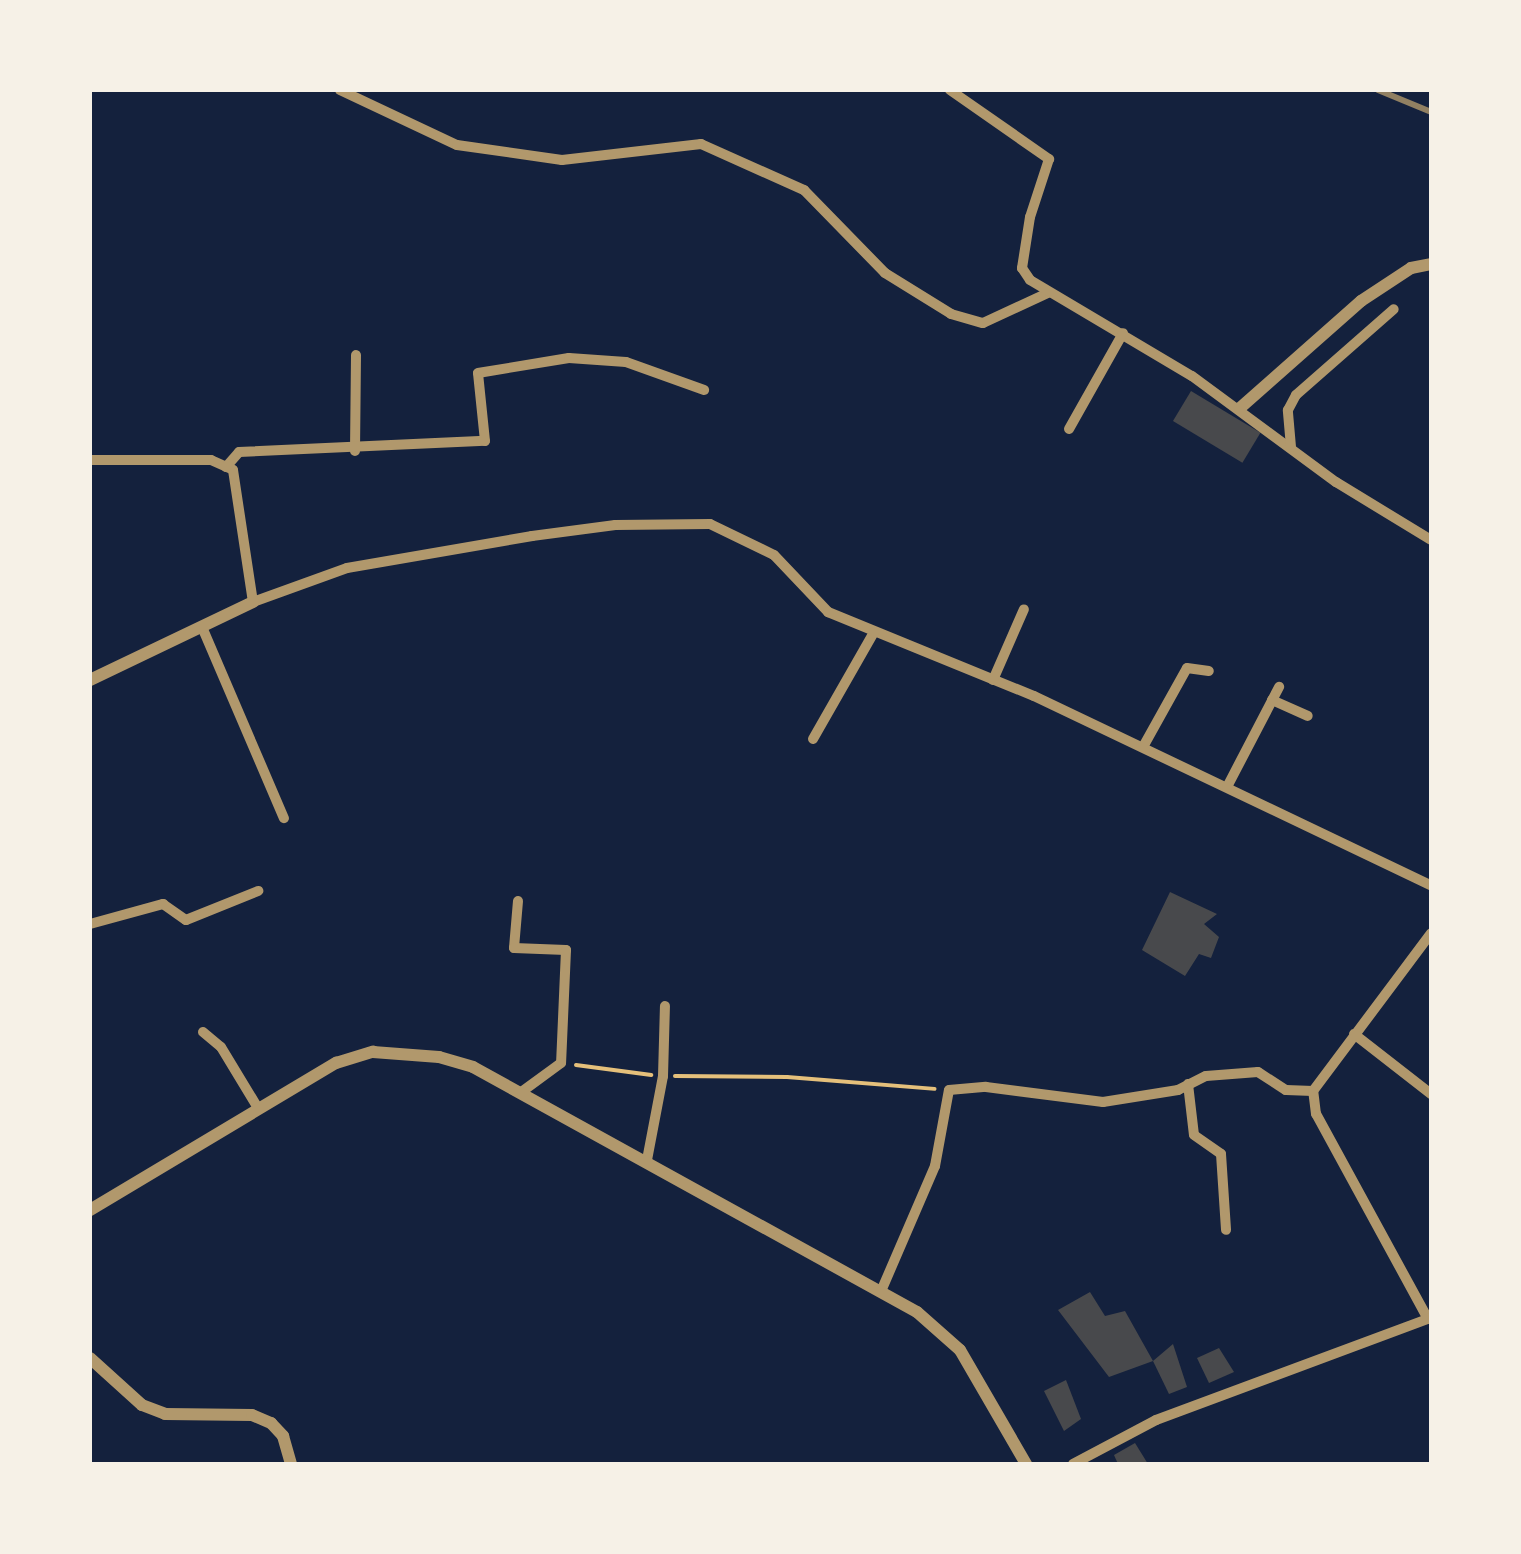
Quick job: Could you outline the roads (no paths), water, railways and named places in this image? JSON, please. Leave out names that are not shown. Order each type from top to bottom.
[{"type":"street","points":[[340,90],[457,144],[544,158],[595,160],[701,144],[804,190],[857,250],[951,314],[984,323],[1048,292]]},
{"type":"street","points":[[950,90],[1049,159],[1022,268],[1048,292],[1240,408],[1291,447],[1431,540]]},
{"type":"street","points":[[1240,408],[1361,301],[1411,268],[1431,264]]},
{"type":"street","points":[[1291,447],[1288,410],[1296,395],[1394,309]]},
{"type":"street","points":[[1068,429],[1123,334]]},
{"type":"street","points":[[354,450],[356,355]]},
{"type":"street","points":[[226,467],[238,452],[354,450],[484,441],[478,373],[569,358],[626,362],[704,390]]},
{"type":"street","points":[[90,460],[211,460],[233,470],[253,602]]},
{"type":"street","points":[[90,680],[253,602],[347,568],[615,525],[710,524],[774,555],[828,612],[1143,747],[1431,885]]},
{"type":"street","points":[[993,680],[1024,609]]},
{"type":"street","points":[[202,627],[284,818]]},
{"type":"street","points":[[813,739],[874,632]]},
{"type":"street","points":[[1143,747],[1187,668],[1209,671]]},
{"type":"street","points":[[1227,787],[1279,688]]},
{"type":"street","points":[[1272,700],[1308,716]]},
{"type":"street","points":[[90,924],[163,904],[186,920],[258,891]]},
{"type":"street","points":[[518,902],[514,948],[566,950],[561,1064],[520,1092]]},
{"type":"street","points":[[1074,1464],[1156,1420],[1430,1319],[1316,1114],[1313,1092],[1431,933]]},
{"type":"street","points":[[646,1160],[663,1076],[665,1006]]},
{"type":"street","points":[[204,1032],[222,1046],[258,1108]]},
{"type":"street","points":[[1354,1034],[1431,1094]]},
{"type":"street","points":[[90,1210],[336,1063],[373,1052],[439,1057],[520,1092],[882,1289],[948,1335],[1026,1464]]},
{"type":"street","points":[[882,1289],[935,1166],[949,1090],[986,1087],[1103,1102],[1188,1084],[1206,1076],[1258,1072],[1286,1090],[1313,1092]]},
{"type":"street","points":[[1188,1084],[1194,1135],[1221,1154],[1226,1230]]},
{"type":"street","points":[[90,1358],[142,1405],[166,1414],[252,1415],[270,1422],[283,1436],[291,1464]]},
{"type":"railway","points":[[1378,90],[1431,112]]}]
